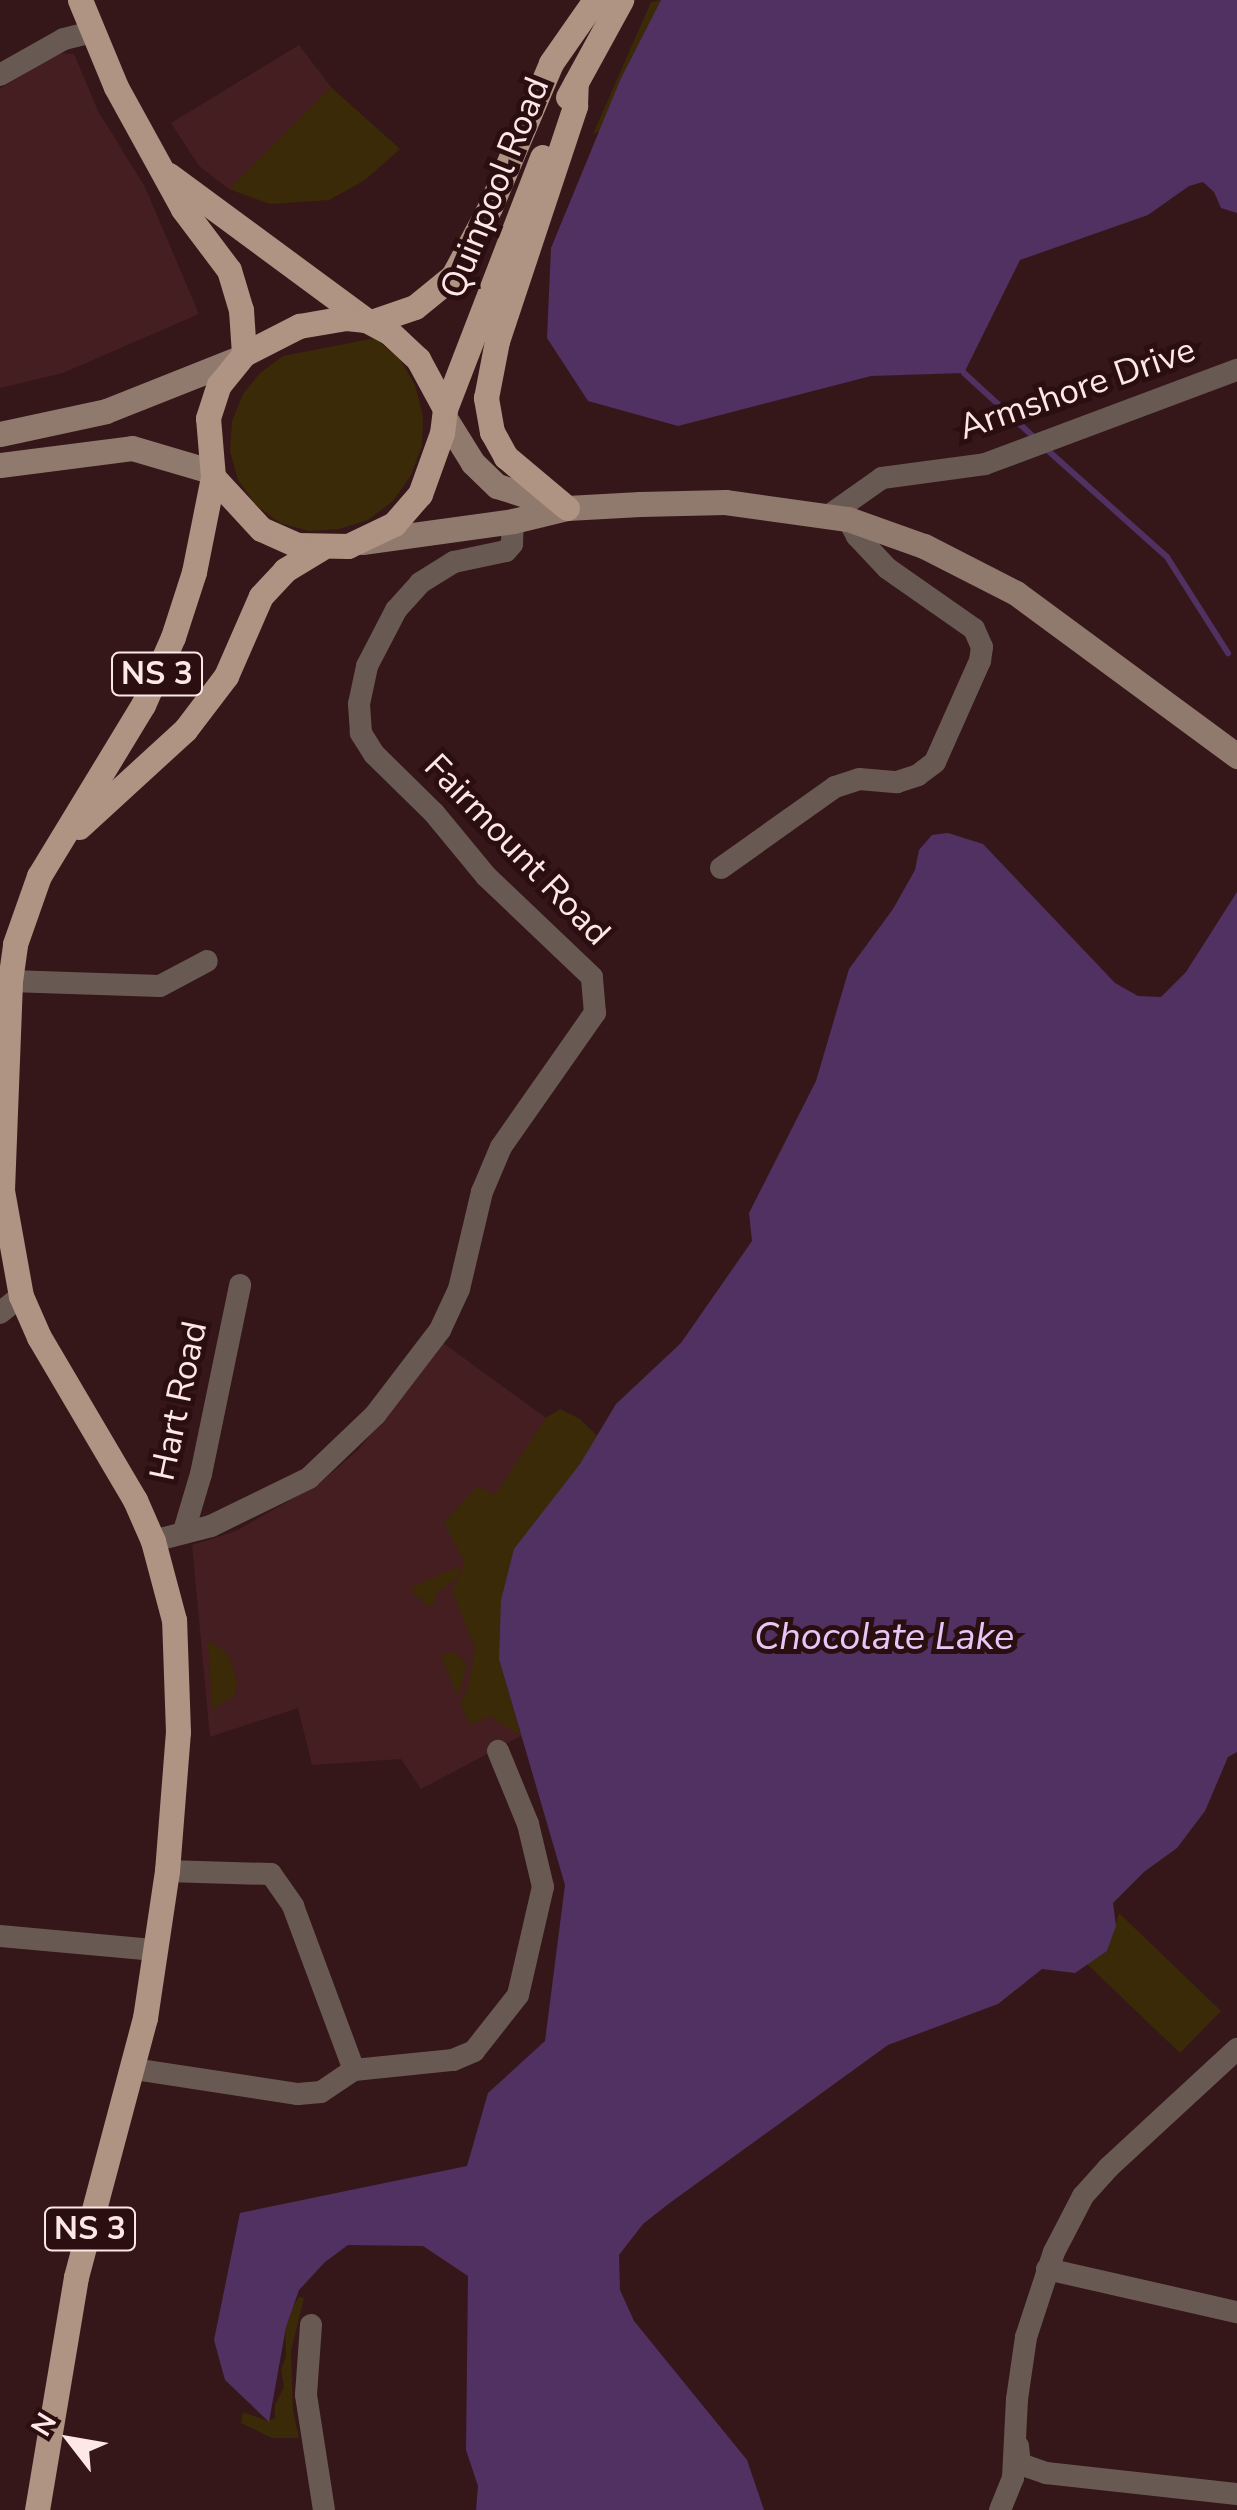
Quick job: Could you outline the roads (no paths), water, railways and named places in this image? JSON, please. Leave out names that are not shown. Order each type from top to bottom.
[{"type":"main road","points":[[80,0],[116,87],[168,174],[183,209],[230,270],[241,310],[242,356],[220,384],[208,418],[212,474]]},
{"type":"main road","name":"Quinpool Road","points":[[368,321],[415,306],[453,276],[490,207],[551,63],[595,0]]},
{"type":"main road","name":"Quinpool Road","points":[[445,413],[532,182],[576,83],[621,0]]},
{"type":"main road","points":[[568,508],[506,457],[492,432],[486,398],[498,341],[575,106],[576,83]]},
{"type":"main road","points":[[168,174],[418,359],[473,464],[497,486],[568,508]]},
{"type":"main road","points":[[0,434],[106,411],[242,356],[299,326],[368,321]]},
{"type":"main road","points":[[362,542],[394,524],[420,494],[445,413]]},
{"type":"main road","points":[[0,465],[132,448],[212,474],[261,529],[296,545],[320,549],[513,522],[568,508],[725,502],[839,516],[924,546],[1016,593],[1237,756]]},
{"type":"main road","name":"NS 3","points":[[37,2510],[76,2278],[134,2069],[156,1950],[167,1871],[178,1732],[174,1620],[153,1541],[135,1500],[39,1337],[21,1296],[2,1190],[10,982],[27,904],[53,851],[144,705],[173,637],[194,572],[212,474]]},
{"type":"main road","name":"NS 3","points":[[53,851],[185,730],[226,676],[261,596],[285,570],[320,549]]},
{"type":"street","points":[[0,75],[64,39],[93,32]]},
{"type":"street","name":"Armshore Drive","points":[[839,516],[882,478],[985,464],[1237,370]]},
{"type":"street","points":[[720,868],[834,787],[858,779],[897,782],[918,775],[935,762],[980,660],[982,647],[974,629],[888,568],[839,516]]},
{"type":"street","name":"Fairmount Road","points":[[153,1541],[211,1526],[310,1478],[375,1415],[440,1330],[459,1289],[482,1192],[501,1147],[595,1013],[597,998],[592,978],[486,876],[434,813],[374,754],[361,733],[359,704],[367,666],[396,610],[420,583],[454,562],[506,552],[512,544],[513,522]]},
{"type":"street","points":[[10,982],[160,986],[207,961]]},
{"type":"street","name":"Hart Road","points":[[184,1531],[201,1474],[240,1285]]},
{"type":"street","points":[[0,1314],[21,1296]]},
{"type":"street","points":[[134,2069],[298,2094],[321,2092],[354,2070],[453,2060],[474,2051],[518,1994],[542,1887],[528,1824],[498,1752]]},
{"type":"street","points":[[167,1871],[271,1874],[294,1906],[354,2070]]},
{"type":"street","points":[[0,1936],[156,1950]]},
{"type":"street","points":[[1000,2510],[1013,2478],[1026,2337],[1047,2269],[1084,2196],[1237,2049]]},
{"type":"street","points":[[1047,2269],[1237,2312]]},
{"type":"street","points":[[311,2325],[306,2395],[324,2510]]},
{"type":"street","points":[[1016,2438],[1020,2464],[1046,2473],[1237,2494]]},
{"type":"water","points":[[661,0],[1237,0],[1237,213],[1221,208],[1214,192],[1203,182],[1189,186],[1148,215],[1020,260],[964,373],[871,376],[678,426],[588,401],[547,338],[551,248],[621,78]]},
{"type":"water","name":"Chocolate Lake","points":[[948,833],[983,844],[1115,983],[1138,996],[1161,997],[1186,972],[1237,892],[1237,1752],[1228,1757],[1205,1811],[1177,1848],[1144,1872],[1113,1903],[1116,1926],[1107,1951],[1075,1973],[1042,1969],[998,2004],[888,2045],[667,2205],[643,2224],[619,2255],[620,2290],[634,2321],[747,2460],[764,2510],[476,2510],[478,2486],[466,2450],[468,2276],[423,2246],[348,2245],[325,2262],[299,2290],[286,2327],[269,2422],[225,2380],[214,2340],[240,2213],[467,2166],[488,2093],[545,2041],[565,1885],[499,1659],[501,1600],[514,1549],[580,1464],[616,1404],[681,1343],[752,1241],[749,1213],[816,1081],[849,969],[893,909],[915,870],[919,850],[932,835]]},
{"type":"waterway","points":[[964,373],[1035,438]]},
{"type":"waterway","points":[[1044,447],[1167,557],[1228,653]]}]
